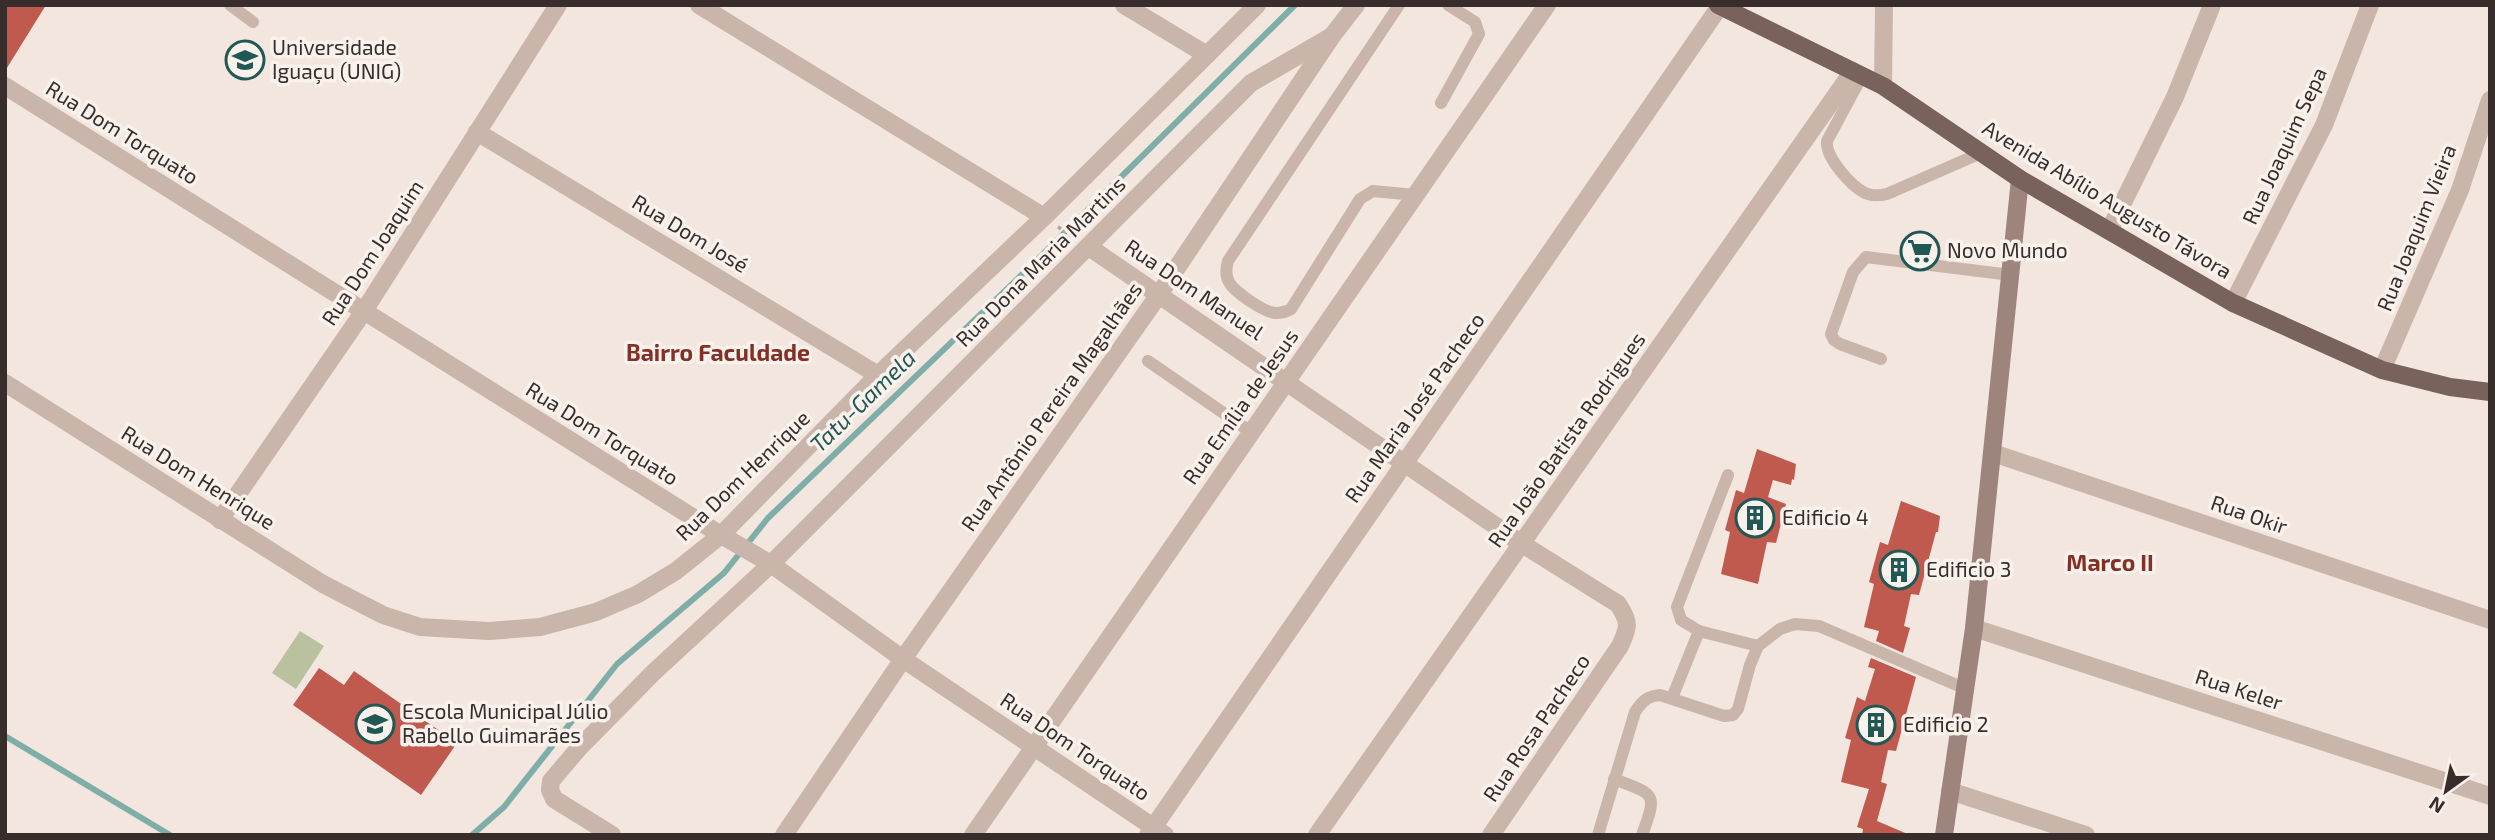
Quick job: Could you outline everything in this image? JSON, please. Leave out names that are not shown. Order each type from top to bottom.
[{"type":"main road","name":"Avenida Abílio Augusto Távora","points":[[1719,6],[1883,86],[2020,179],[2234,303],[2382,370],[2450,387],[2490,392]]},
{"type":"street","name":"Rua Dom Joaquim","points":[[220,520],[364,311],[558,5]]},
{"type":"street","points":[[699,5],[1044,217]]},
{"type":"street","points":[[1124,5],[1207,55]]},
{"type":"street","name":"Rua Dom Henrique","points":[[5,383],[220,520],[323,583],[383,615],[420,626],[489,631],[540,627],[607,607],[638,594],[726,538],[878,374],[1044,217],[1257,5]]},
{"type":"street","name":"Rua Antônio Pereira Magalhães","points":[[784,835],[903,659],[1160,293],[1332,36],[1356,5]]},
{"type":"street","name":"Rua Emília de Jesus","points":[[973,835],[1547,5]]},
{"type":"street","points":[[1883,86],[1884,5]]},
{"type":"street","points":[[2109,231],[2175,97],[2212,5]]},
{"type":"street","name":"Rua Joaquim Sepa","points":[[2234,303],[2324,125],[2370,5]]},
{"type":"street","name":"Rua Maria José Pacheco","points":[[1156,832],[1719,6]]},
{"type":"street","name":"Rua Dona Maria Martins","points":[[611,835],[554,799],[550,790],[551,781],[556,774],[763,559],[1089,247],[1251,83],[1332,36]]},
{"type":"street","name":"Rua João Batista Rodrigues","points":[[1317,835],[1857,73]]},
{"type":"street","name":"Rua Dom Torquato","points":[[5,86],[763,559],[903,659],[1156,832]]},
{"type":"street","name":"Rua Joaquim Vieira","points":[[2382,370],[2460,190],[2490,100]]},
{"type":"street","name":"Rua Dom José","points":[[477,132],[878,374]]},
{"type":"street","points":[[1944,835],[1974,628],[2020,179]]},
{"type":"street","name":"Rua Dom Manuel","points":[[1089,247],[1160,293],[1522,544],[1618,604],[1626,617],[1628,629],[1620,646]]},
{"type":"street","name":"Rua Okir","points":[[1993,453],[2490,620]]},
{"type":"street","name":"Rua Keler","points":[[1974,628],[2490,796]]},
{"type":"street","name":"Rua Rosa Pacheco","points":[[1491,835],[1620,646]]},
{"type":"street","points":[[1950,791],[2086,835]]},
{"type":"lane","points":[[230,5],[253,22]]},
{"type":"lane","points":[[1399,5],[1228,261],[1226,269],[1230,284],[1266,310],[1275,313],[1287,311],[1291,309],[1360,199],[1373,191],[1415,195]]},
{"type":"lane","points":[[1441,103],[1479,34],[1475,22],[1448,5]]},
{"type":"lane","points":[[1857,73],[1826,147],[1833,162],[1861,191],[1874,195],[1887,194],[1981,153]]},
{"type":"lane","points":[[1881,359],[1840,344],[1831,334],[1853,272],[1866,257],[2011,275]]},
{"type":"lane","points":[[1149,361],[1251,432]]},
{"type":"lane","points":[[1728,475],[1677,607],[1681,620],[1699,631],[1758,646]]},
{"type":"lane","points":[[1598,835],[1638,706],[1651,696],[1660,695],[1724,716],[1733,715],[1738,709],[1758,646],[1780,629],[1795,624],[1819,626],[1966,689]]},
{"type":"lane","points":[[1672,698],[1699,631]]},
{"type":"lane","points":[[1614,779],[1645,791],[1652,800],[1653,807],[1642,835]]},
{"type":"path","points":[[1044,217],[1089,247]]},
{"type":"green space","points":[[300,631],[324,646],[296,689],[272,673]]},
{"type":"building","points":[[5,5],[46,5],[5,71]]},
{"type":"building","name":"Edificio 4","points":[[1757,449],[1796,464],[1791,485],[1773,480],[1768,497],[1786,504],[1776,543],[1767,542],[1758,584],[1721,574],[1730,532],[1725,530],[1736,490],[1744,493]]},
{"type":"building","name":"Edificio 3","points":[[1901,501],[1940,516],[1938,532],[1919,595],[1911,594],[1904,626],[1910,628],[1903,653],[1876,641],[1879,631],[1864,627],[1874,584],[1869,582],[1880,542],[1888,545]]},
{"type":"building","name":"Edificio 2","points":[[1871,658],[1916,677],[1896,751],[1888,750],[1881,782],[1887,784],[1877,821],[1910,835],[1862,835],[1863,829],[1857,827],[1869,789],[1841,782],[1851,740],[1845,738],[1857,697],[1865,701],[1875,669],[1868,667]]},
{"type":"building","name":"Escola Municipal Júlio Rabello Guimarães","points":[[319,668],[344,685],[354,671],[457,743],[421,795],[293,705]]},
{"type":"waterway","name":"Tatu-Gamela","points":[[472,835],[504,807],[617,664],[724,573],[768,518],[1034,263],[1295,5]]},
{"type":"waterway","points":[[5,736],[170,835]]},
{"type":"place","name":"Universidade Iguaçu (UNIG)","points":[[245,60]]},
{"type":"place","name":"Novo Mundo","points":[[1920,251]]},
{"type":"place","name":"Edificio 4","points":[[1755,518]]},
{"type":"place","name":"Edificio 3","points":[[1899,570]]},
{"type":"place","name":"Escola Municipal Júlio Rabello Guimarães","points":[[375,724]]},
{"type":"place","name":"Edificio 2","points":[[1876,725]]},
{"type":"district","name":"Bairro Faculdade","points":[[718,353]]},
{"type":"district","name":"Marco II","points":[[2110,563]]}]
